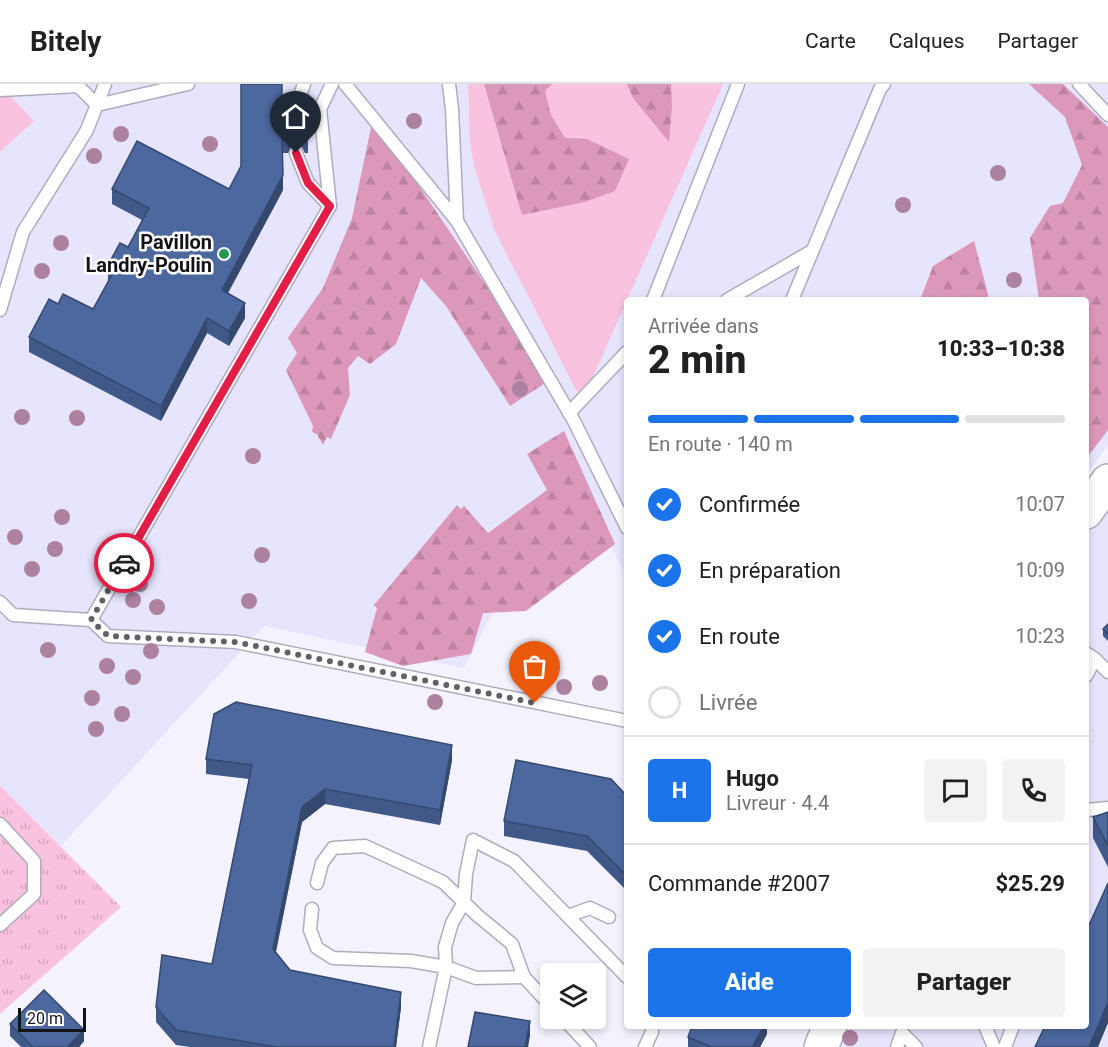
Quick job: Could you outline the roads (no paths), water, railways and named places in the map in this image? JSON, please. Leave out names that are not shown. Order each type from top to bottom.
[{"type":"main road","points":[[1089,508],[1108,481]]},
{"type":"main road","points":[[821,1047],[829,1029]]},
{"type":"lane","points":[[0,310],[23,232],[87,130],[105,84]]},
{"type":"lane","points":[[97,105],[188,84]]},
{"type":"lane","points":[[296,125],[297,104],[304,84]]},
{"type":"lane","points":[[91,620],[330,206],[320,109],[332,84]]},
{"type":"lane","points":[[345,84],[458,221],[569,413],[624,522]]},
{"type":"lane","points":[[449,84],[458,221]]},
{"type":"lane","points":[[654,297],[738,84]]},
{"type":"lane","points":[[793,297],[880,88],[884,84]]},
{"type":"lane","points":[[1079,84],[1108,115]]},
{"type":"lane","points":[[0,90],[78,85],[97,105]]},
{"type":"lane","points":[[296,153],[308,183],[330,206]]},
{"type":"lane","points":[[732,297],[812,251]]},
{"type":"lane","points":[[569,413],[624,355]]},
{"type":"lane","points":[[0,602],[14,615],[91,620],[108,636],[236,642],[624,720]]},
{"type":"lane","points":[[1090,656],[1108,672]]},
{"type":"lane","points":[[1089,810],[1108,808]]},
{"type":"lane","points":[[0,824],[34,861],[34,894],[0,925]]},
{"type":"lane","points":[[429,1047],[446,967],[445,947],[452,922],[464,902],[466,874],[473,840],[513,861],[624,974]]},
{"type":"lane","points":[[317,883],[322,863],[333,848],[365,846],[443,882],[512,944],[524,977],[540,994]]},
{"type":"lane","points":[[567,916],[590,908],[609,917]]},
{"type":"lane","points":[[312,909],[310,930],[317,948],[333,958],[411,961],[446,967],[476,978],[524,977]]},
{"type":"lane","points":[[570,1029],[578,1042],[590,1047]]},
{"type":"lane","points":[[645,1047],[652,1029]]},
{"type":"lane","points":[[986,1029],[994,1047]]},
{"type":"lane","points":[[1005,1047],[1012,1029]]},
{"type":"lane","points":[[897,1047],[902,1033],[916,1047]]},
{"type":"place","name":"Pavillon Landry-Poulin","points":[[224,254]]}]
